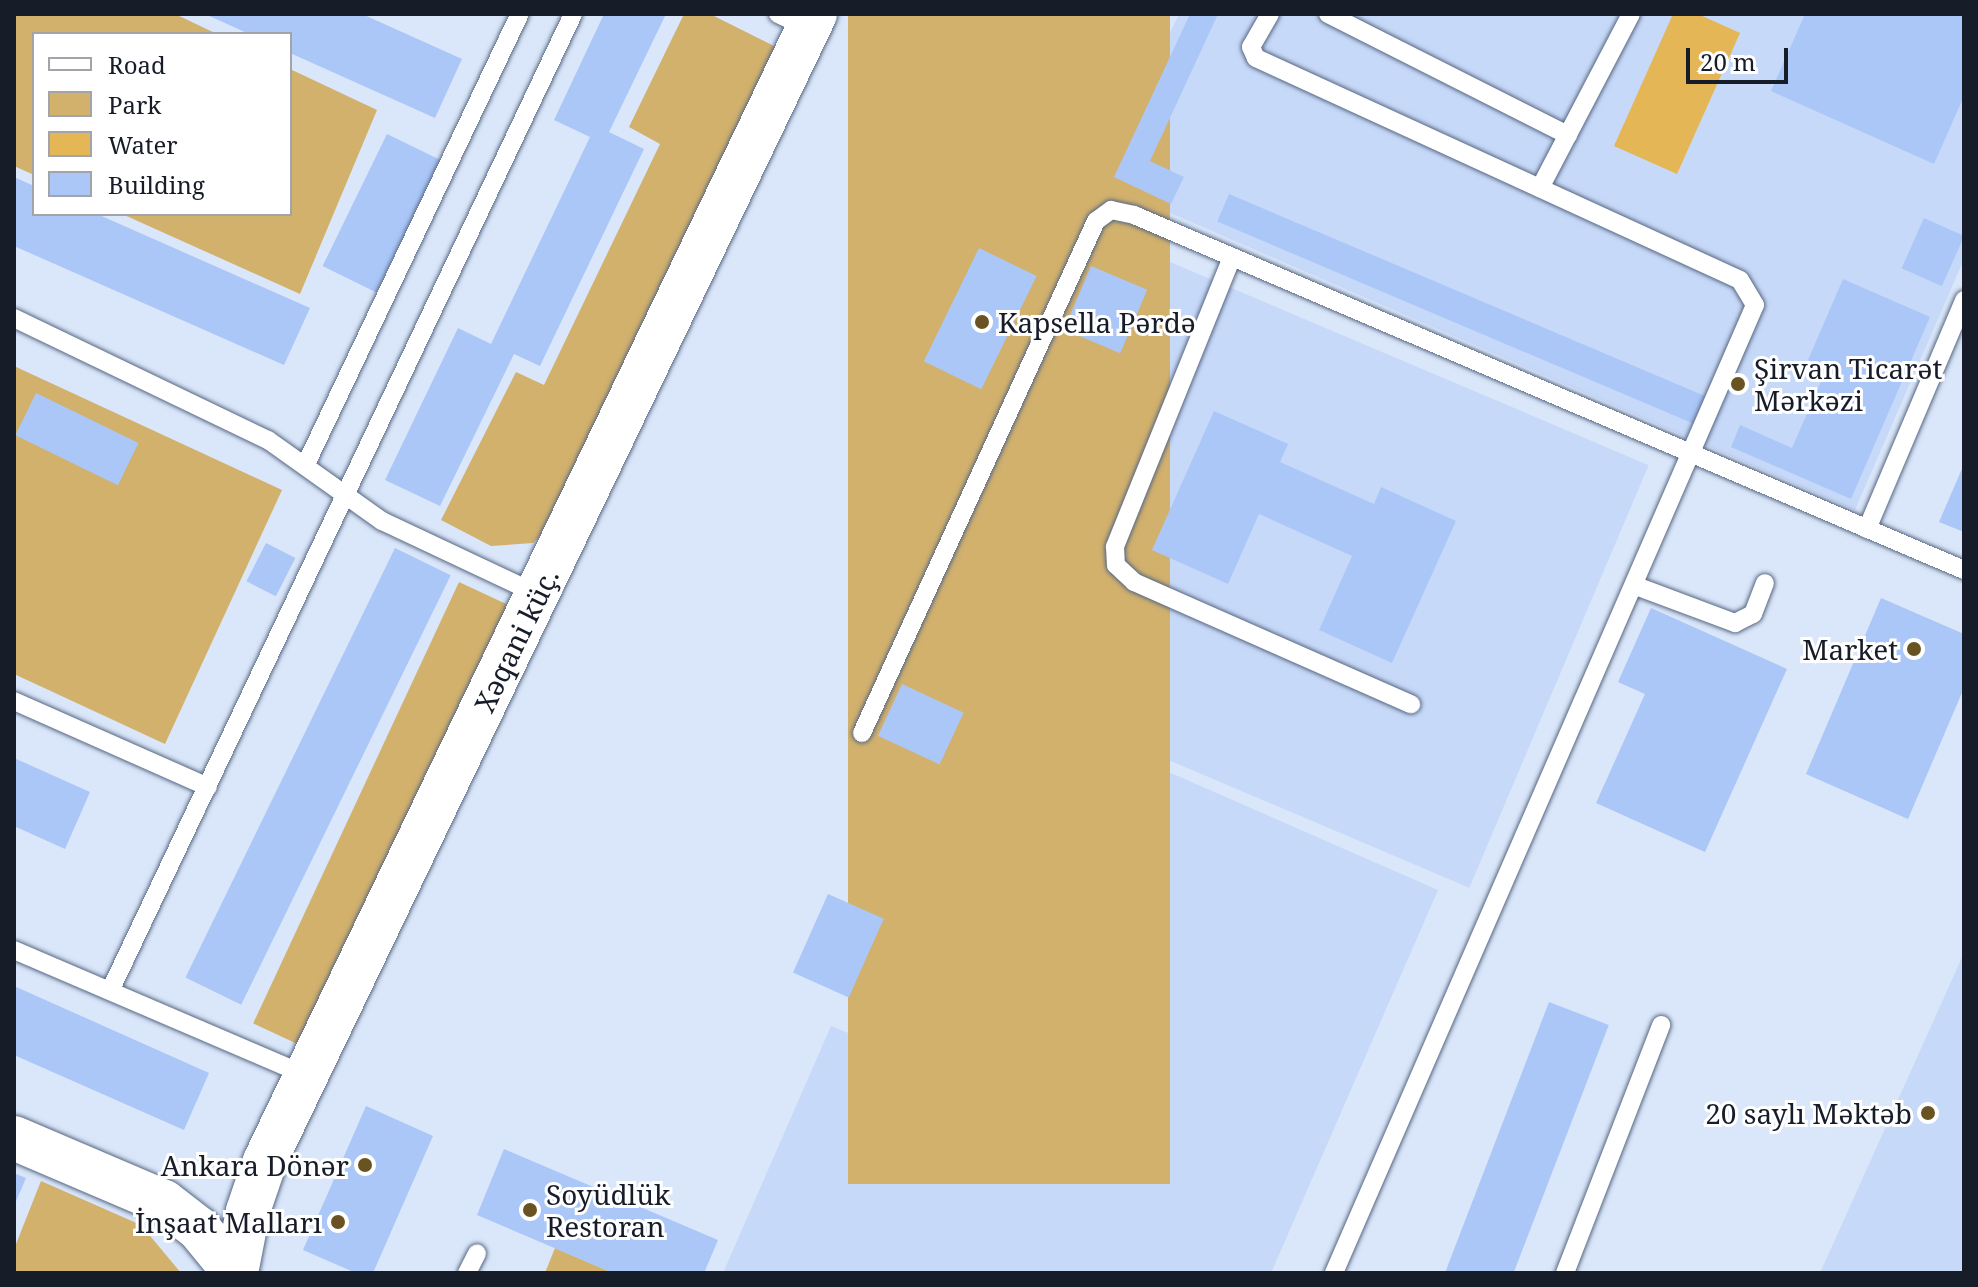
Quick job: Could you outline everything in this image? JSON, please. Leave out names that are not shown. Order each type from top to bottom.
[{"type":"street","name":"Xəqani küç.","points":[[236,1273],[248,1211],[265,1161],[538,595],[800,19]]},
{"type":"street","points":[[14,1138],[164,1202],[199,1229],[236,1273]]},
{"type":"lane","points":[[306,464],[520,14]]},
{"type":"lane","points":[[110,991],[573,14]]},
{"type":"lane","points":[[1270,14],[1251,47],[1256,58],[1740,280],[1755,305],[1693,455],[1334,1273]]},
{"type":"lane","points":[[1328,14],[1568,135]]},
{"type":"lane","points":[[1540,188],[1631,14]]},
{"type":"lane","points":[[862,733],[1096,221],[1111,210],[1134,215],[1964,570]]},
{"type":"lane","points":[[1232,257],[1115,547],[1116,565],[1134,582],[1411,704]]},
{"type":"lane","points":[[1867,529],[1964,300]]},
{"type":"lane","points":[[14,318],[239,425],[306,464],[407,535],[538,595]]},
{"type":"lane","points":[[1636,586],[1735,623],[1753,614],[1765,583]]},
{"type":"lane","points":[[14,701],[208,787]]},
{"type":"lane","points":[[14,950],[308,1076]]},
{"type":"lane","points":[[1565,1273],[1661,1025]]},
{"type":"lane","points":[[467,1273],[477,1253]]},
{"type":"shaded area","name":"Şirvan Ticarət Mərkəzi","points":[[1179,14],[1964,14],[1964,259],[1855,510],[1099,182]]},
{"type":"shaded area","points":[[1170,262],[1649,465],[1469,888],[991,685]]},
{"type":"shaded area","points":[[986,692],[1438,890],[1271,1273],[723,1273],[831,1026],[870,1042],[928,909],[898,895]]},
{"type":"shaded area","name":"20 saylı Məktəb","points":[[1964,953],[1964,1273],[1820,1273]]},
{"type":"green space","points":[[14,14],[175,14],[213,32],[32,32],[32,174],[14,166]]},
{"type":"green space","points":[[684,14],[710,14],[776,47],[546,530],[533,543],[491,546],[441,520],[516,372],[544,385],[660,144],[629,127]]},
{"type":"green space","points":[[848,14],[1170,14],[1170,1184],[848,1184]]},
{"type":"green space","points":[[292,70],[377,110],[300,294],[126,216],[292,216]]},
{"type":"green space","points":[[14,366],[282,490],[165,744],[14,674]]},
{"type":"green space","points":[[459,582],[513,607],[308,1049],[253,1023]]},
{"type":"green space","points":[[41,1181],[141,1225],[181,1273],[14,1273],[14,1249]]},
{"type":"green space","points":[[555,1248],[613,1273],[545,1273]]},
{"type":"water","points":[[1673,14],[1698,14],[1740,33],[1677,174],[1614,146]]},
{"type":"building","points":[[205,14],[362,14],[462,59],[435,118],[292,54],[292,32],[245,32]]},
{"type":"building","points":[[604,14],[666,14],[609,132],[644,149],[540,366],[514,354],[440,506],[385,480],[458,328],[491,344],[590,137],[554,120]]},
{"type":"building","points":[[1190,14],[1218,14],[1150,161],[1184,177],[1171,204],[1114,177]]},
{"type":"building","points":[[1805,14],[1964,14],[1964,96],[1934,164],[1771,91]]},
{"type":"building","points":[[387,134],[441,160],[376,292],[323,266]]},
{"type":"building","points":[[14,177],[32,185],[32,216],[102,216],[310,308],[284,365],[14,246]]},
{"type":"building","points":[[1229,194],[1705,396],[1693,424],[1217,222]]},
{"type":"building","points":[[1924,218],[1964,236],[1942,286],[1902,268]]},
{"type":"building","points":[[979,248],[1037,276],[981,389],[924,361]]},
{"type":"building","points":[[1091,266],[1147,290],[1120,353],[1064,330]]},
{"type":"building","points":[[1843,279],[1930,317],[1851,499],[1731,447],[1740,425],[1792,448],[1827,368],[1808,360]]},
{"type":"building","points":[[36,393],[138,443],[118,485],[15,435]]},
{"type":"building","points":[[1214,411],[1288,444],[1280,462],[1374,504],[1381,487],[1456,521],[1392,663],[1319,630],[1352,556],[1259,514],[1228,584],[1152,550]]},
{"type":"building","points":[[1964,464],[1964,532],[1939,522]]},
{"type":"building","points":[[266,543],[295,558],[276,596],[246,581]]},
{"type":"building","points":[[395,548],[451,575],[241,1005],[185,978]]},
{"type":"building","points":[[1881,598],[1964,634],[1964,688],[1908,819],[1806,774]]},
{"type":"building","points":[[1651,608],[1787,669],[1705,852],[1596,803],[1645,694],[1618,682]]},
{"type":"building","points":[[902,684],[964,713],[940,764],[878,736]]},
{"type":"building","points":[[14,758],[90,792],[65,849],[14,826]]},
{"type":"building","points":[[828,894],[884,919],[849,997],[793,973]]},
{"type":"building","points":[[14,986],[209,1073],[184,1130],[14,1055]]},
{"type":"building","points":[[1549,1002],[1609,1025],[1514,1273],[1445,1273]]},
{"type":"building","points":[[366,1106],[433,1136],[373,1273],[356,1273],[303,1250]]},
{"type":"building","points":[[504,1149],[718,1240],[704,1273],[613,1273],[477,1215]]},
{"type":"building","points":[[14,1173],[26,1178],[14,1206]]},
{"type":"place","name":"Kapsella Pərdə","points":[[982,322]]},
{"type":"place","name":"Şirvan Ticarət Mərkəzi","points":[[1738,384]]},
{"type":"place","name":"Market","points":[[1914,649]]},
{"type":"place","name":"20 saylı Məktəb","points":[[1928,1113]]},
{"type":"place","name":"Ankara Dönər","points":[[365,1165]]},
{"type":"place","name":"Soyüdlük Restoran","points":[[530,1210]]},
{"type":"place","name":"İnşaat Malları","points":[[338,1222]]}]
